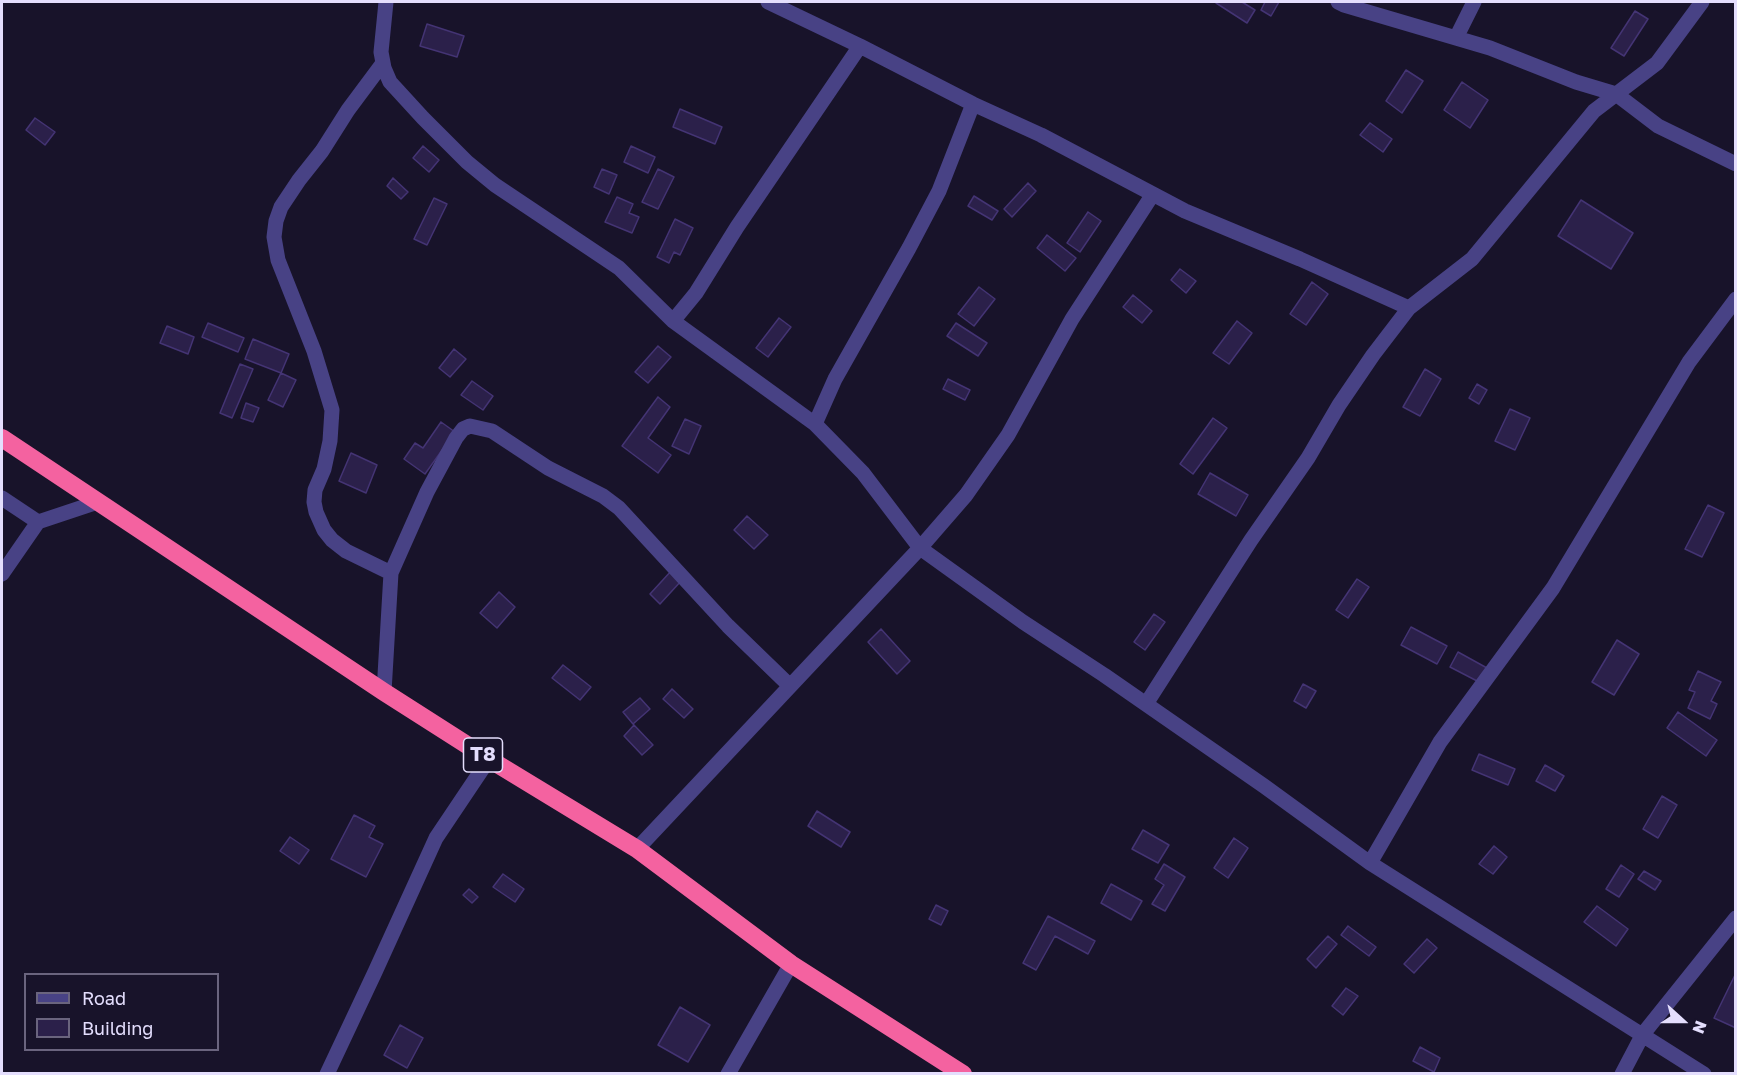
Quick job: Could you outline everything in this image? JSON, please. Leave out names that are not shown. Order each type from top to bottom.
[{"type":"highway","name":"T8","points":[[2,438],[384,692],[637,849],[791,964],[963,1074]]},
{"type":"street","points":[[386,2],[381,52],[390,81],[467,162],[504,192],[619,268],[673,321],[815,424],[863,473],[921,548],[1023,622],[1146,704],[1370,863],[1704,1074]]},
{"type":"street","points":[[768,2],[973,104],[1041,135],[1185,211],[1300,259],[1409,309]]},
{"type":"street","points":[[1338,2],[1490,48],[1576,82],[1616,94],[1658,126],[1736,164]]},
{"type":"street","points":[[1456,38],[1474,2]]},
{"type":"street","points":[[1146,704],[1251,540],[1308,458],[1372,355],[1409,309],[1472,260],[1594,111],[1657,63],[1702,2]]},
{"type":"street","points":[[673,321],[696,294],[737,226],[860,46]]},
{"type":"street","points":[[383,63],[281,207],[274,237],[278,260],[314,351],[332,410],[330,441],[324,469],[315,490],[316,512],[324,530],[332,540],[346,551],[392,573]]},
{"type":"street","points":[[815,424],[835,379],[939,191],[973,104]]},
{"type":"street","points":[[637,849],[921,548],[966,495],[1008,435],[1072,319],[1153,194]]},
{"type":"street","points":[[1370,863],[1440,742],[1553,588],[1689,362],[1736,299]]},
{"type":"street","points":[[384,692],[392,573],[427,492],[456,438],[463,429],[470,426],[492,430],[548,468],[603,496],[619,508],[729,626],[790,686]]},
{"type":"street","points":[[2,498],[38,522]]},
{"type":"street","points":[[2,574],[38,522],[98,502]]},
{"type":"street","points":[[327,1074],[436,838],[489,759]]},
{"type":"street","points":[[1622,1074],[1643,1034],[1736,918]]},
{"type":"street","points":[[728,1074],[791,964]]},
{"type":"building","points":[[1217,2],[1242,2],[1255,10],[1247,23]]},
{"type":"building","points":[[1265,2],[1279,2],[1271,16],[1261,10]]},
{"type":"building","points":[[1635,11],[1648,19],[1624,56],[1611,48]]},
{"type":"building","points":[[427,24],[464,36],[457,57],[420,46]]},
{"type":"building","points":[[1406,70],[1423,81],[1402,113],[1386,101]]},
{"type":"building","points":[[1462,82],[1488,100],[1470,128],[1444,110]]},
{"type":"building","points":[[680,109],[722,127],[715,144],[673,127]]},
{"type":"building","points":[[35,118],[55,132],[45,145],[26,130]]},
{"type":"building","points":[[1370,123],[1392,139],[1383,152],[1360,135]]},
{"type":"building","points":[[423,146],[439,160],[429,172],[413,158]]},
{"type":"building","points":[[631,146],[655,157],[648,173],[624,162]]},
{"type":"building","points":[[602,169],[617,175],[609,194],[594,187]]},
{"type":"building","points":[[658,169],[674,177],[658,209],[642,202]]},
{"type":"building","points":[[393,178],[408,192],[401,199],[387,186]]},
{"type":"building","points":[[1028,183],[1036,191],[1012,217],[1004,209]]},
{"type":"building","points":[[974,196],[998,211],[992,220],[968,206]]},
{"type":"building","points":[[617,197],[633,204],[629,213],[639,217],[632,233],[605,222]]},
{"type":"building","points":[[434,198],[447,204],[427,245],[414,239]]},
{"type":"building","points":[[1581,200],[1633,233],[1611,269],[1558,236]]},
{"type":"building","points":[[1088,212],[1101,221],[1080,252],[1067,243]]},
{"type":"building","points":[[675,219],[693,228],[680,255],[674,252],[669,263],[657,257]]},
{"type":"building","points":[[1047,235],[1076,258],[1065,271],[1037,248]]},
{"type":"building","points":[[1180,269],[1196,281],[1186,293],[1171,280]]},
{"type":"building","points":[[1312,282],[1328,294],[1306,325],[1290,314]]},
{"type":"building","points":[[979,287],[995,299],[974,326],[958,314]]},
{"type":"building","points":[[1133,295],[1152,311],[1142,323],[1123,307]]},
{"type":"building","points":[[779,318],[791,327],[768,357],[756,348]]},
{"type":"building","points":[[1237,321],[1252,333],[1229,364],[1213,353]]},
{"type":"building","points":[[208,323],[244,338],[238,352],[202,337]]},
{"type":"building","points":[[956,323],[987,343],[978,356],[947,336]]},
{"type":"building","points":[[167,326],[194,337],[188,354],[160,343]]},
{"type":"building","points":[[253,339],[289,354],[281,373],[245,359]]},
{"type":"building","points":[[658,346],[671,357],[648,383],[635,372]]},
{"type":"building","points":[[454,349],[466,359],[450,377],[439,368]]},
{"type":"building","points":[[240,364],[253,369],[232,418],[220,413]]},
{"type":"building","points":[[1425,369],[1441,379],[1420,416],[1403,407]]},
{"type":"building","points":[[281,373],[296,380],[283,407],[268,400]]},
{"type":"building","points":[[948,379],[970,390],[965,400],[943,389]]},
{"type":"building","points":[[472,381],[493,396],[483,410],[461,395]]},
{"type":"building","points":[[1477,384],[1487,390],[1479,404],[1469,398]]},
{"type":"building","points":[[658,397],[670,407],[648,438],[671,455],[658,473],[622,446]]},
{"type":"building","points":[[246,403],[259,408],[253,422],[241,418]]},
{"type":"building","points":[[1510,409],[1530,418],[1515,450],[1495,441]]},
{"type":"building","points":[[1213,418],[1227,428],[1193,474],[1180,464]]},
{"type":"building","points":[[685,419],[701,426],[689,454],[672,446]]},
{"type":"building","points":[[441,422],[455,432],[425,474],[404,459],[415,443],[423,448]]},
{"type":"building","points":[[351,453],[377,465],[366,493],[339,481]]},
{"type":"building","points":[[1210,473],[1248,495],[1236,516],[1198,494]]},
{"type":"building","points":[[1708,505],[1724,513],[1702,557],[1685,549]]},
{"type":"building","points":[[747,516],[768,535],[754,549],[734,530]]},
{"type":"building","points":[[672,570],[682,580],[660,604],[650,594]]},
{"type":"building","points":[[1357,579],[1369,587],[1348,618],[1336,610]]},
{"type":"building","points":[[499,592],[515,607],[497,628],[480,613]]},
{"type":"building","points":[[1154,614],[1165,622],[1145,650],[1134,642]]},
{"type":"building","points":[[1411,627],[1447,646],[1437,664],[1401,645]]},
{"type":"building","points":[[881,629],[910,661],[897,674],[868,642]]},
{"type":"building","points":[[1617,640],[1639,654],[1614,695],[1592,682]]},
{"type":"building","points":[[1458,652],[1487,668],[1479,682],[1450,667]]},
{"type":"building","points":[[563,665],[591,687],[580,700],[552,678]]},
{"type":"building","points":[[1698,671],[1721,682],[1711,701],[1717,704],[1710,719],[1688,708],[1695,692],[1689,690]]},
{"type":"building","points":[[1303,684],[1316,691],[1306,708],[1294,701]]},
{"type":"building","points":[[672,689],[693,709],[684,718],[663,699]]},
{"type":"building","points":[[640,698],[650,709],[633,724],[623,712]]},
{"type":"building","points":[[1678,712],[1717,740],[1706,756],[1667,728]]},
{"type":"building","points":[[634,725],[653,745],[642,755],[624,736]]},
{"type":"building","points":[[1479,754],[1515,769],[1508,785],[1472,770]]},
{"type":"building","points":[[1545,765],[1564,776],[1555,791],[1536,781]]},
{"type":"building","points":[[1662,796],[1677,805],[1658,838],[1643,829]]},
{"type":"building","points":[[817,811],[850,832],[841,847],[808,826]]},
{"type":"building","points":[[354,815],[375,826],[369,837],[383,844],[366,877],[331,859]]},
{"type":"building","points":[[1143,830],[1169,845],[1158,863],[1132,849]]},
{"type":"building","points":[[290,837],[309,850],[299,864],[280,851]]},
{"type":"building","points":[[1234,838],[1248,848],[1228,878],[1214,868]]},
{"type":"building","points":[[1494,846],[1507,857],[1493,874],[1479,864]]},
{"type":"building","points":[[1164,864],[1185,877],[1165,911],[1152,904],[1164,885],[1155,879]]},
{"type":"building","points":[[1621,865],[1634,874],[1619,897],[1606,889]]},
{"type":"building","points":[[1644,871],[1661,881],[1655,890],[1638,879]]},
{"type":"building","points":[[503,874],[524,889],[515,902],[493,887]]},
{"type":"building","points":[[1111,884],[1142,901],[1131,920],[1101,903]]},
{"type":"building","points":[[469,889],[478,897],[472,903],[463,895]]},
{"type":"building","points":[[936,905],[948,911],[941,925],[929,919]]},
{"type":"building","points":[[1597,906],[1628,929],[1616,946],[1584,922]]},
{"type":"building","points":[[1048,916],[1095,941],[1088,954],[1055,936],[1036,970],[1023,963]]},
{"type":"building","points":[[1348,926],[1376,947],[1369,956],[1341,935]]},
{"type":"building","points":[[1328,936],[1337,944],[1316,968],[1307,959]]},
{"type":"building","points":[[1427,939],[1437,948],[1414,973],[1404,964]]},
{"type":"building","points":[[1736,976],[1736,1028],[1714,1018]]},
{"type":"building","points":[[1346,988],[1358,996],[1343,1015],[1332,1006]]},
{"type":"building","points":[[680,1007],[710,1025],[688,1062],[658,1045]]},
{"type":"building","points":[[400,1025],[423,1038],[407,1068],[384,1055]]},
{"type":"building","points":[[1420,1047],[1440,1058],[1434,1072],[1413,1061]]}]
